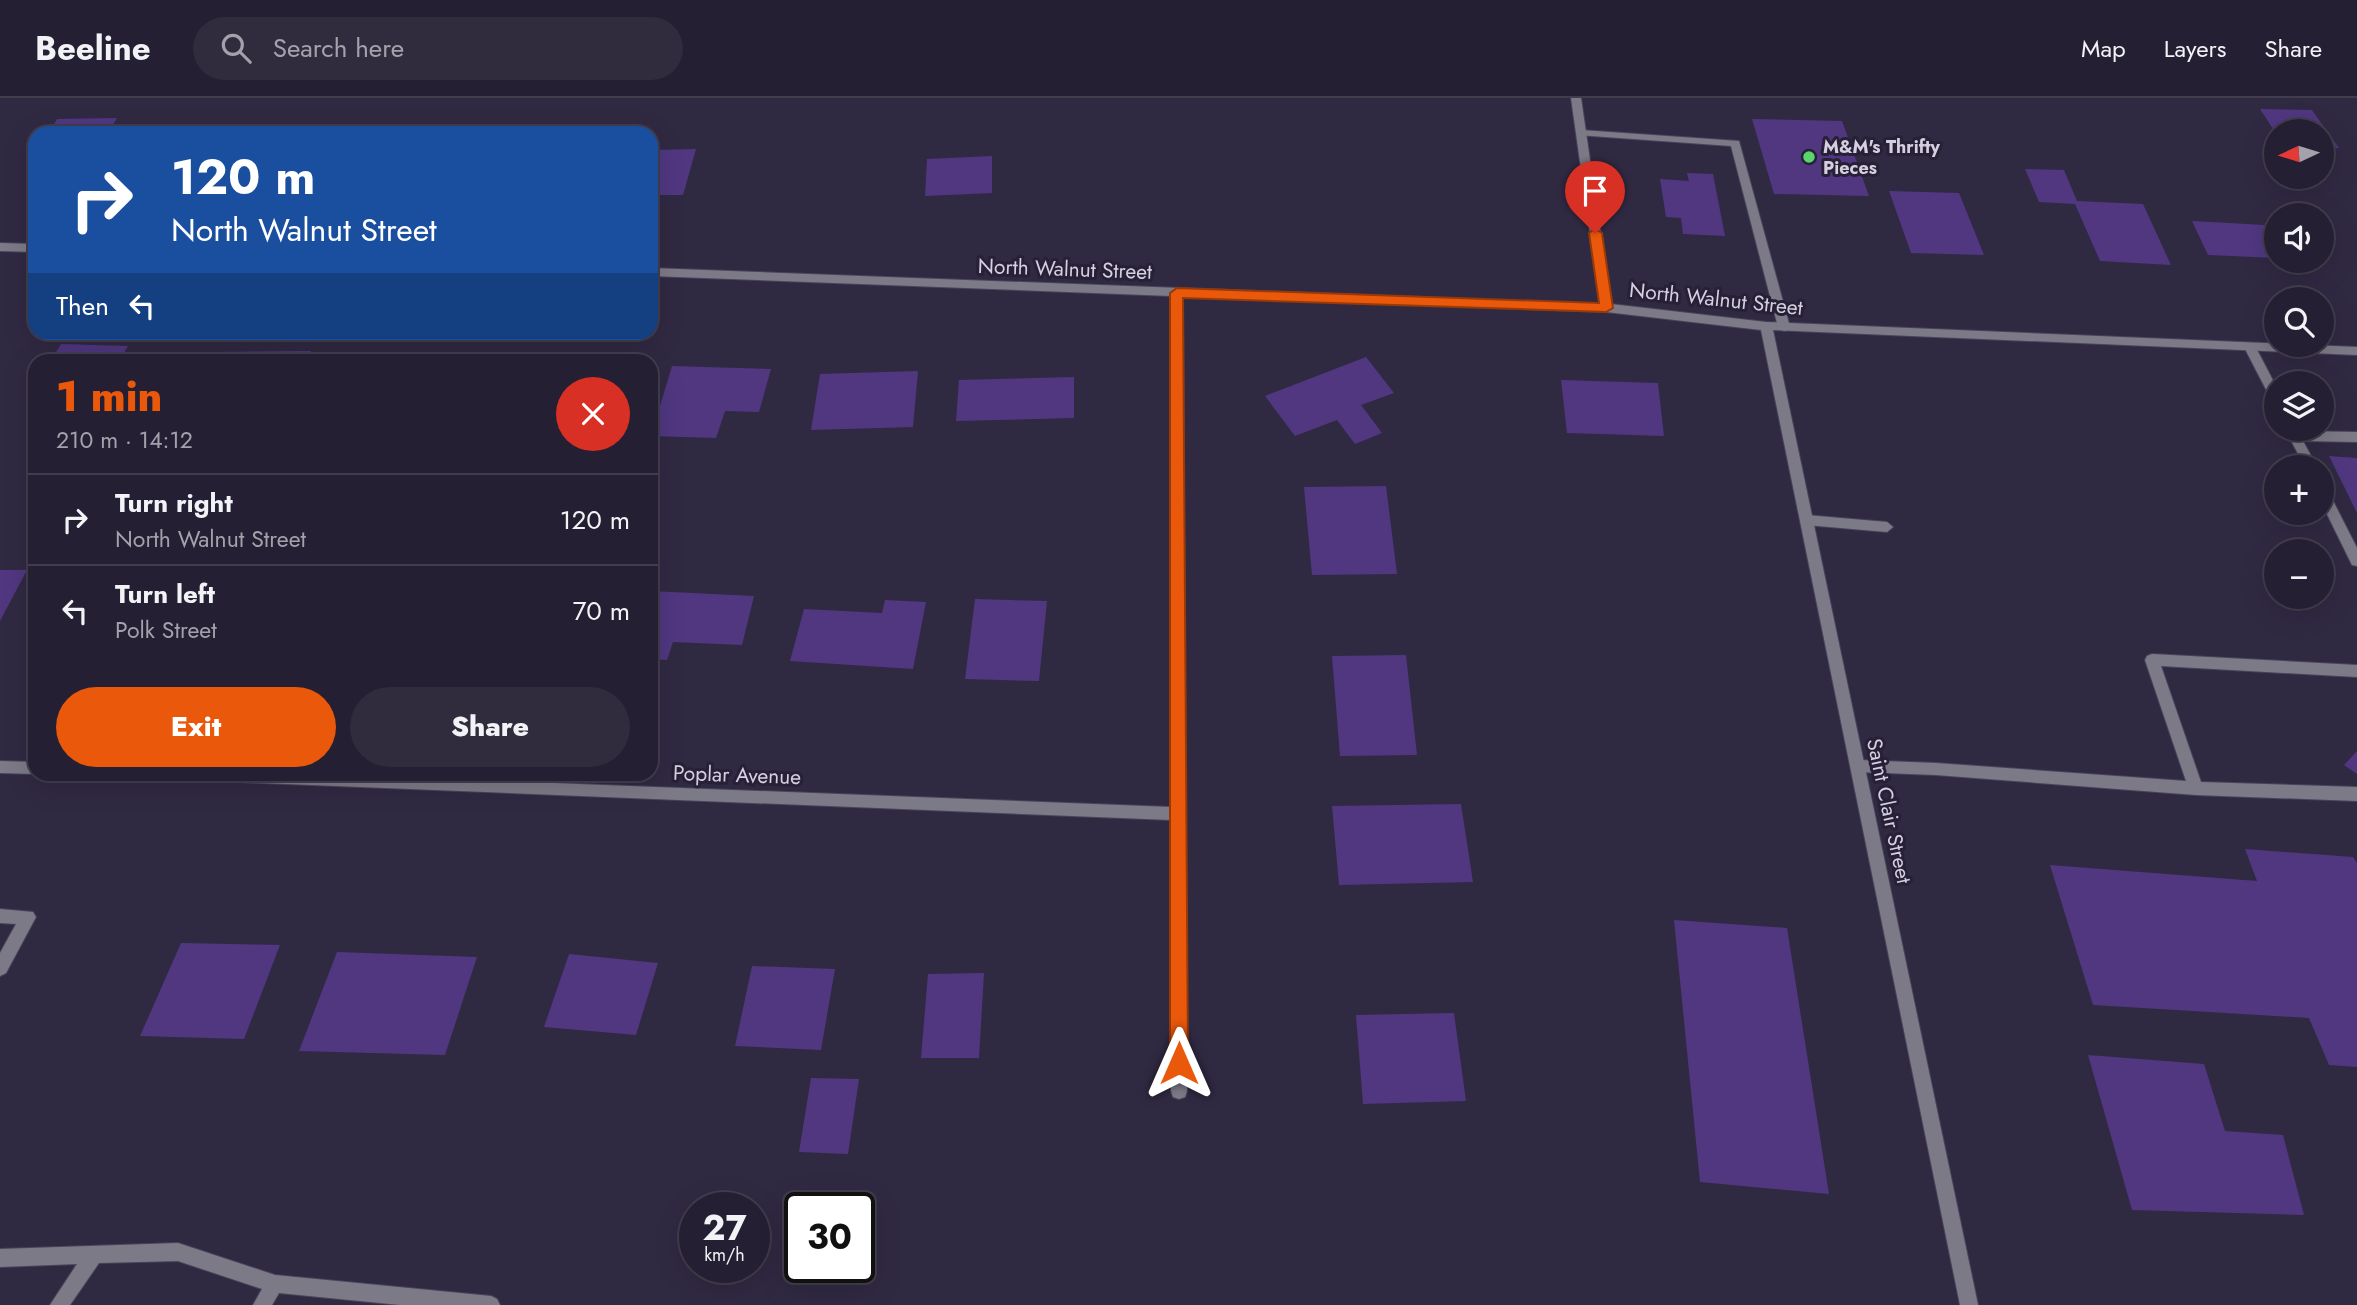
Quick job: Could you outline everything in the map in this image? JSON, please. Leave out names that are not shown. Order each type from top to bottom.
[{"type":"street","points":[[1576,98],[1606,308]]},
{"type":"street","points":[[1581,133],[1735,143],[1784,327]]},
{"type":"street","points":[[0,247],[28,248]]},
{"type":"street","name":"North Walnut Street","points":[[658,272],[1606,308],[1766,326],[2357,351]]},
{"type":"street","points":[[1177,293],[1179,1091]]},
{"type":"street","name":"Saint Clair Street","points":[[1766,326],[1969,1305]]},
{"type":"street","points":[[2250,347],[2264,374]]},
{"type":"street","points":[[2334,436],[2357,438]]},
{"type":"street","points":[[2334,515],[2357,561]]},
{"type":"street","points":[[1806,520],[1887,527]]},
{"type":"street","points":[[2196,788],[2152,660],[2357,671]]},
{"type":"street","points":[[1858,766],[2196,788],[2357,794]]},
{"type":"street","points":[[0,767],[28,768]]},
{"type":"street","name":"Poplar Avenue","points":[[346,781],[1178,814]]},
{"type":"street","points":[[0,916],[28,917],[0,968]]},
{"type":"street","points":[[0,1258],[178,1252],[275,1284],[447,1303],[491,1305]]},
{"type":"street","points":[[59,1305],[94,1255]]},
{"type":"street","points":[[262,1305],[275,1284]]},
{"type":"building","points":[[2260,109],[2312,110],[2318,119],[2267,119]]},
{"type":"building","points":[[117,118],[112,126],[53,126],[57,119]]},
{"type":"building","name":"M&M's Thrifty Pieces","points":[[1752,119],[1842,121],[1869,196],[1774,194]]},
{"type":"building","points":[[696,149],[683,195],[658,195],[658,150]]},
{"type":"building","points":[[992,156],[992,193],[925,196],[927,159]]},
{"type":"building","points":[[2025,169],[2064,170],[2077,201],[2143,204],[2171,265],[2100,261],[2075,204],[2039,202]]},
{"type":"building","points":[[1687,173],[1713,174],[1725,236],[1683,234],[1681,218],[1666,217],[1660,179],[1689,181]]},
{"type":"building","points":[[1889,191],[1959,193],[1984,255],[1911,253]]},
{"type":"building","points":[[2192,221],[2264,225],[2264,257],[2208,255]]},
{"type":"building","points":[[61,344],[128,346],[123,354],[55,354]]},
{"type":"building","points":[[311,351],[310,354],[213,354]]},
{"type":"building","points":[[1366,357],[1394,393],[1361,405],[1382,433],[1355,444],[1337,420],[1295,436],[1265,396]]},
{"type":"building","points":[[672,366],[771,369],[759,412],[725,411],[716,438],[658,436],[658,413]]},
{"type":"building","points":[[918,371],[913,427],[811,430],[820,374]]},
{"type":"building","points":[[1074,377],[1074,418],[956,421],[959,380]]},
{"type":"building","points":[[1561,380],[1658,383],[1664,436],[1567,433]]},
{"type":"building","points":[[2334,456],[2357,458],[2357,513],[2334,466]]},
{"type":"building","points":[[1386,486],[1397,574],[1312,575],[1304,487]]},
{"type":"building","points":[[0,570],[27,570],[0,621]]},
{"type":"building","points":[[658,591],[754,596],[742,645],[673,642],[667,660],[658,659]]},
{"type":"building","points":[[975,599],[1047,601],[1039,681],[965,679]]},
{"type":"building","points":[[885,600],[926,602],[913,669],[790,661],[804,609],[882,613]]},
{"type":"building","points":[[1406,655],[1417,755],[1340,756],[1332,656]]},
{"type":"building","points":[[2357,751],[2357,774],[2344,765]]},
{"type":"building","points":[[1461,804],[1473,882],[1339,885],[1332,806]]},
{"type":"building","points":[[2245,849],[2353,857],[2357,863],[2357,1067],[2329,1065],[2309,1018],[2093,1005],[2050,865],[2257,881]]},
{"type":"building","points":[[1674,920],[1787,928],[1829,1194],[1700,1182]]},
{"type":"building","points":[[181,943],[280,945],[244,1039],[140,1036]]},
{"type":"building","points":[[337,952],[477,957],[445,1055],[299,1051]]},
{"type":"building","points":[[569,954],[658,963],[636,1035],[544,1027]]},
{"type":"building","points":[[752,966],[835,969],[821,1050],[735,1046]]},
{"type":"building","points":[[984,973],[979,1058],[921,1058],[928,974]]},
{"type":"building","points":[[1454,1013],[1466,1101],[1363,1104],[1356,1015]]},
{"type":"building","points":[[2088,1055],[2204,1064],[2225,1131],[2283,1135],[2304,1215],[2132,1210]]},
{"type":"building","points":[[811,1078],[859,1079],[848,1154],[799,1152]]},
{"type":"place","name":"M&M's Thrifty Pieces","points":[[1809,157]]},
{"type":"route","points":[[1179,1063],[1177,293],[1606,308],[1595,233]]}]
